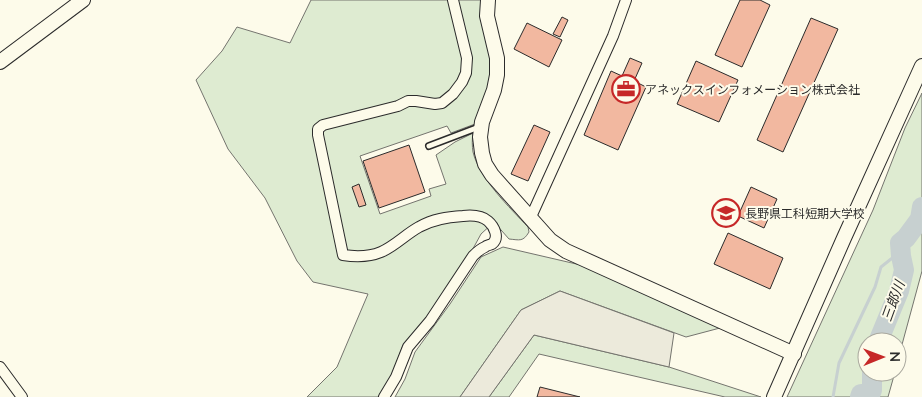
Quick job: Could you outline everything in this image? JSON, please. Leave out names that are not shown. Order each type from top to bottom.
[{"type":"street","points":[[0,62],[83,0]]},
{"type":"street","points":[[384,397],[396,377],[408,347],[430,321],[473,256],[479,249],[493,243],[496,237],[495,229],[491,222],[484,217],[472,215],[434,220],[418,227],[381,252],[367,256],[343,254],[318,129],[323,125],[398,106],[408,101],[442,103],[453,94],[466,73],[467,58],[453,0]]},
{"type":"street","points":[[488,0],[487,16],[498,58],[494,90],[480,137],[482,154],[485,164],[492,175],[530,219],[550,240],[566,251],[794,354]]},
{"type":"street","points":[[530,219],[613,36],[626,0]]},
{"type":"street","points":[[774,397],[922,66]]},
{"type":"street","points":[[0,367],[22,397]]},
{"type":"lane","points":[[429,146],[482,126]]},
{"type":"green space","points":[[311,0],[482,0],[493,75],[475,124],[451,133],[447,126],[360,156],[380,214],[431,196],[429,189],[446,184],[436,155],[473,133],[473,152],[476,162],[488,182],[528,227],[529,232],[521,240],[509,239],[494,222],[481,234],[469,256],[426,318],[403,345],[392,375],[378,397],[307,397],[337,367],[368,294],[313,282],[297,261],[265,198],[228,149],[196,80],[222,51],[237,27],[290,43]]},
{"type":"green space","points":[[922,93],[922,271],[905,332],[857,332],[857,382],[892,382],[888,397],[787,397],[873,210],[905,128]]},
{"type":"green space","points":[[503,247],[585,266],[720,328],[686,337],[560,291],[521,310],[460,397],[395,397],[405,379],[415,352],[481,257]]},
{"type":"green space","points":[[534,335],[669,367],[761,397],[725,397],[539,354],[509,397],[489,397]]},
{"type":"shaded area","points":[[560,291],[674,333],[669,367],[534,335],[489,397],[460,397],[521,310]]},
{"type":"building","points":[[740,0],[760,0],[770,5],[742,67],[715,55]]},
{"type":"building","points":[[562,17],[568,20],[560,37],[553,34]]},
{"type":"building","points":[[811,18],[838,29],[783,152],[757,140]]},
{"type":"building","points":[[527,23],[562,40],[549,67],[514,49]]},
{"type":"building","points":[[630,58],[642,63],[634,81],[646,87],[618,150],[584,135],[611,71],[622,76]]},
{"type":"building","points":[[696,61],[738,80],[719,122],[677,104]]},
{"type":"building","points":[[534,125],[550,132],[528,181],[511,174]]},
{"type":"building","points":[[409,145],[425,192],[379,208],[363,161]]},
{"type":"building","points":[[359,184],[366,205],[359,207],[352,187]]},
{"type":"building","points":[[751,187],[777,199],[764,228],[738,216]]},
{"type":"building","points":[[728,233],[783,258],[770,289],[714,264]]},
{"type":"building","points":[[540,387],[580,397],[537,397]]},
{"type":"waterway","name":"三郎川","points":[[882,332],[899,291],[904,270],[900,243],[920,219],[922,207]]},
{"type":"waterway","points":[[833,397],[839,363],[875,287],[881,267],[896,255],[901,256]]},
{"type":"waterway","name":"三郎川","points":[[860,397],[861,394],[870,395],[872,382]]},
{"type":"place","name":"アネックスインフォメーション株式会社","points":[[626,89]]},
{"type":"place","name":"長野県工科短期大学校","points":[[726,213]]}]
